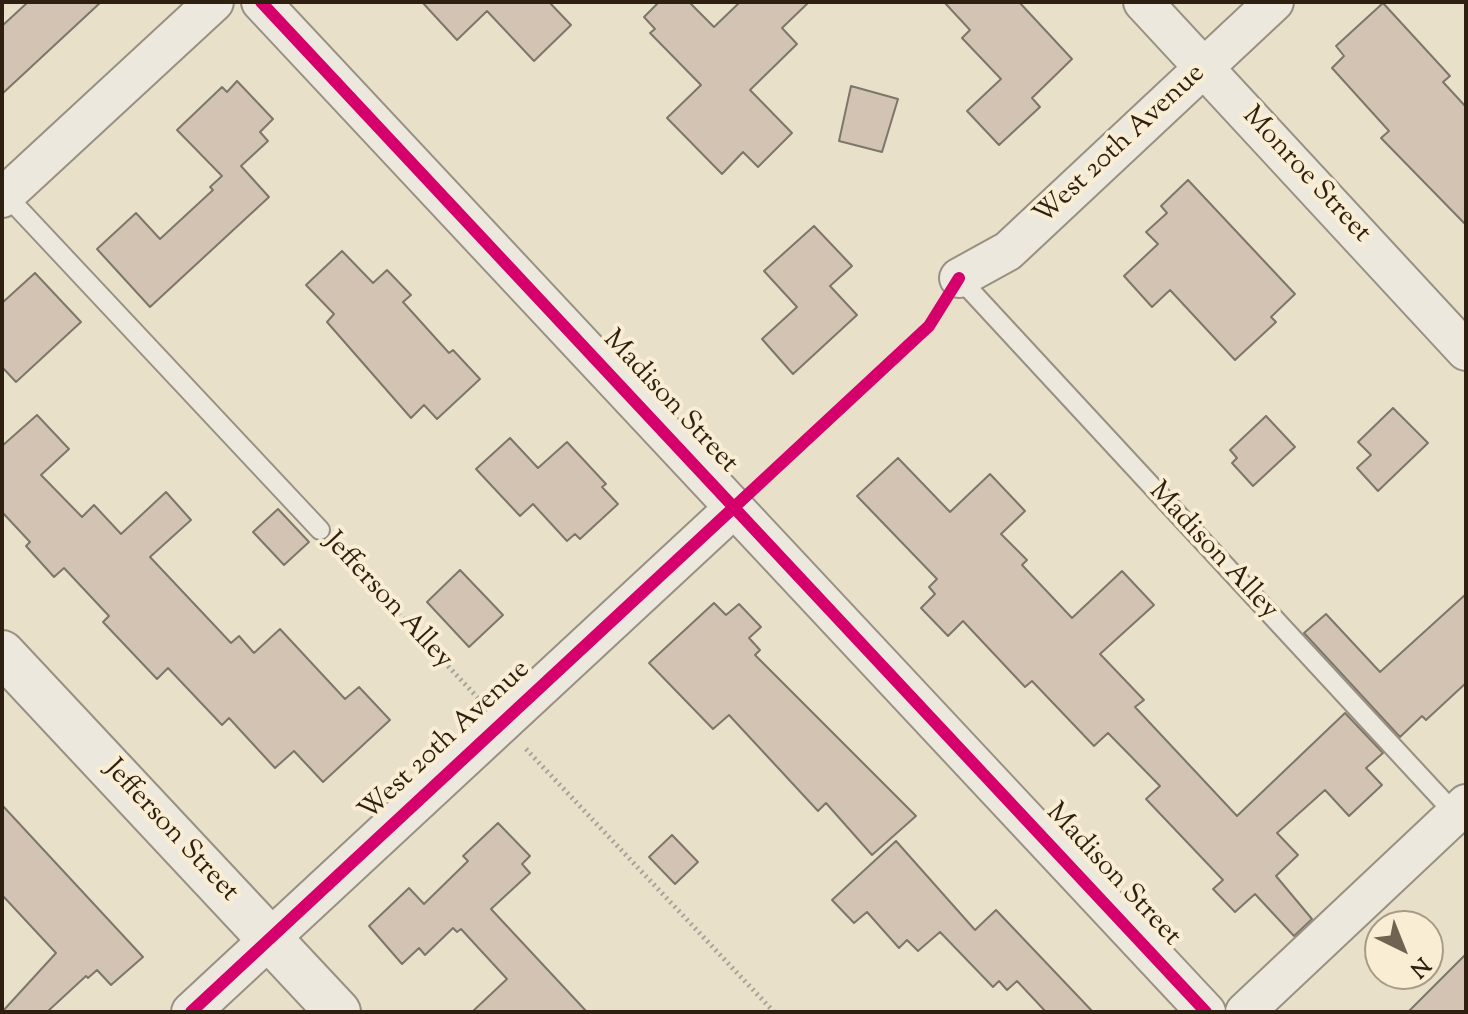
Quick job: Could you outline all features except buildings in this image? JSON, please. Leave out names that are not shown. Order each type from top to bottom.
[{"type":"street","points":[[3,194],[214,2]]},
{"type":"street","name":"Madison Street","points":[[261,2],[1206,1012]]},
{"type":"street","name":"Monroe Street","points":[[1143,2],[1466,351]]},
{"type":"street","name":"West 20th Avenue","points":[[959,278],[1008,251],[1274,2]]},
{"type":"street","name":"West 20th Avenue","points":[[191,1012],[734,508]]},
{"type":"street","name":"Jefferson Street","points":[[2,653],[338,1012]]},
{"type":"street","points":[[1245,1012],[1462,815]]},
{"type":"lane","name":"Jefferson Alley","points":[[3,194],[320,530]]},
{"type":"lane","name":"Madison Alley","points":[[959,278],[1462,815]]},
{"type":"cycle path","points":[[261,2],[1206,1012]]},
{"type":"cycle path","points":[[191,1012],[929,326],[959,278]]}]
